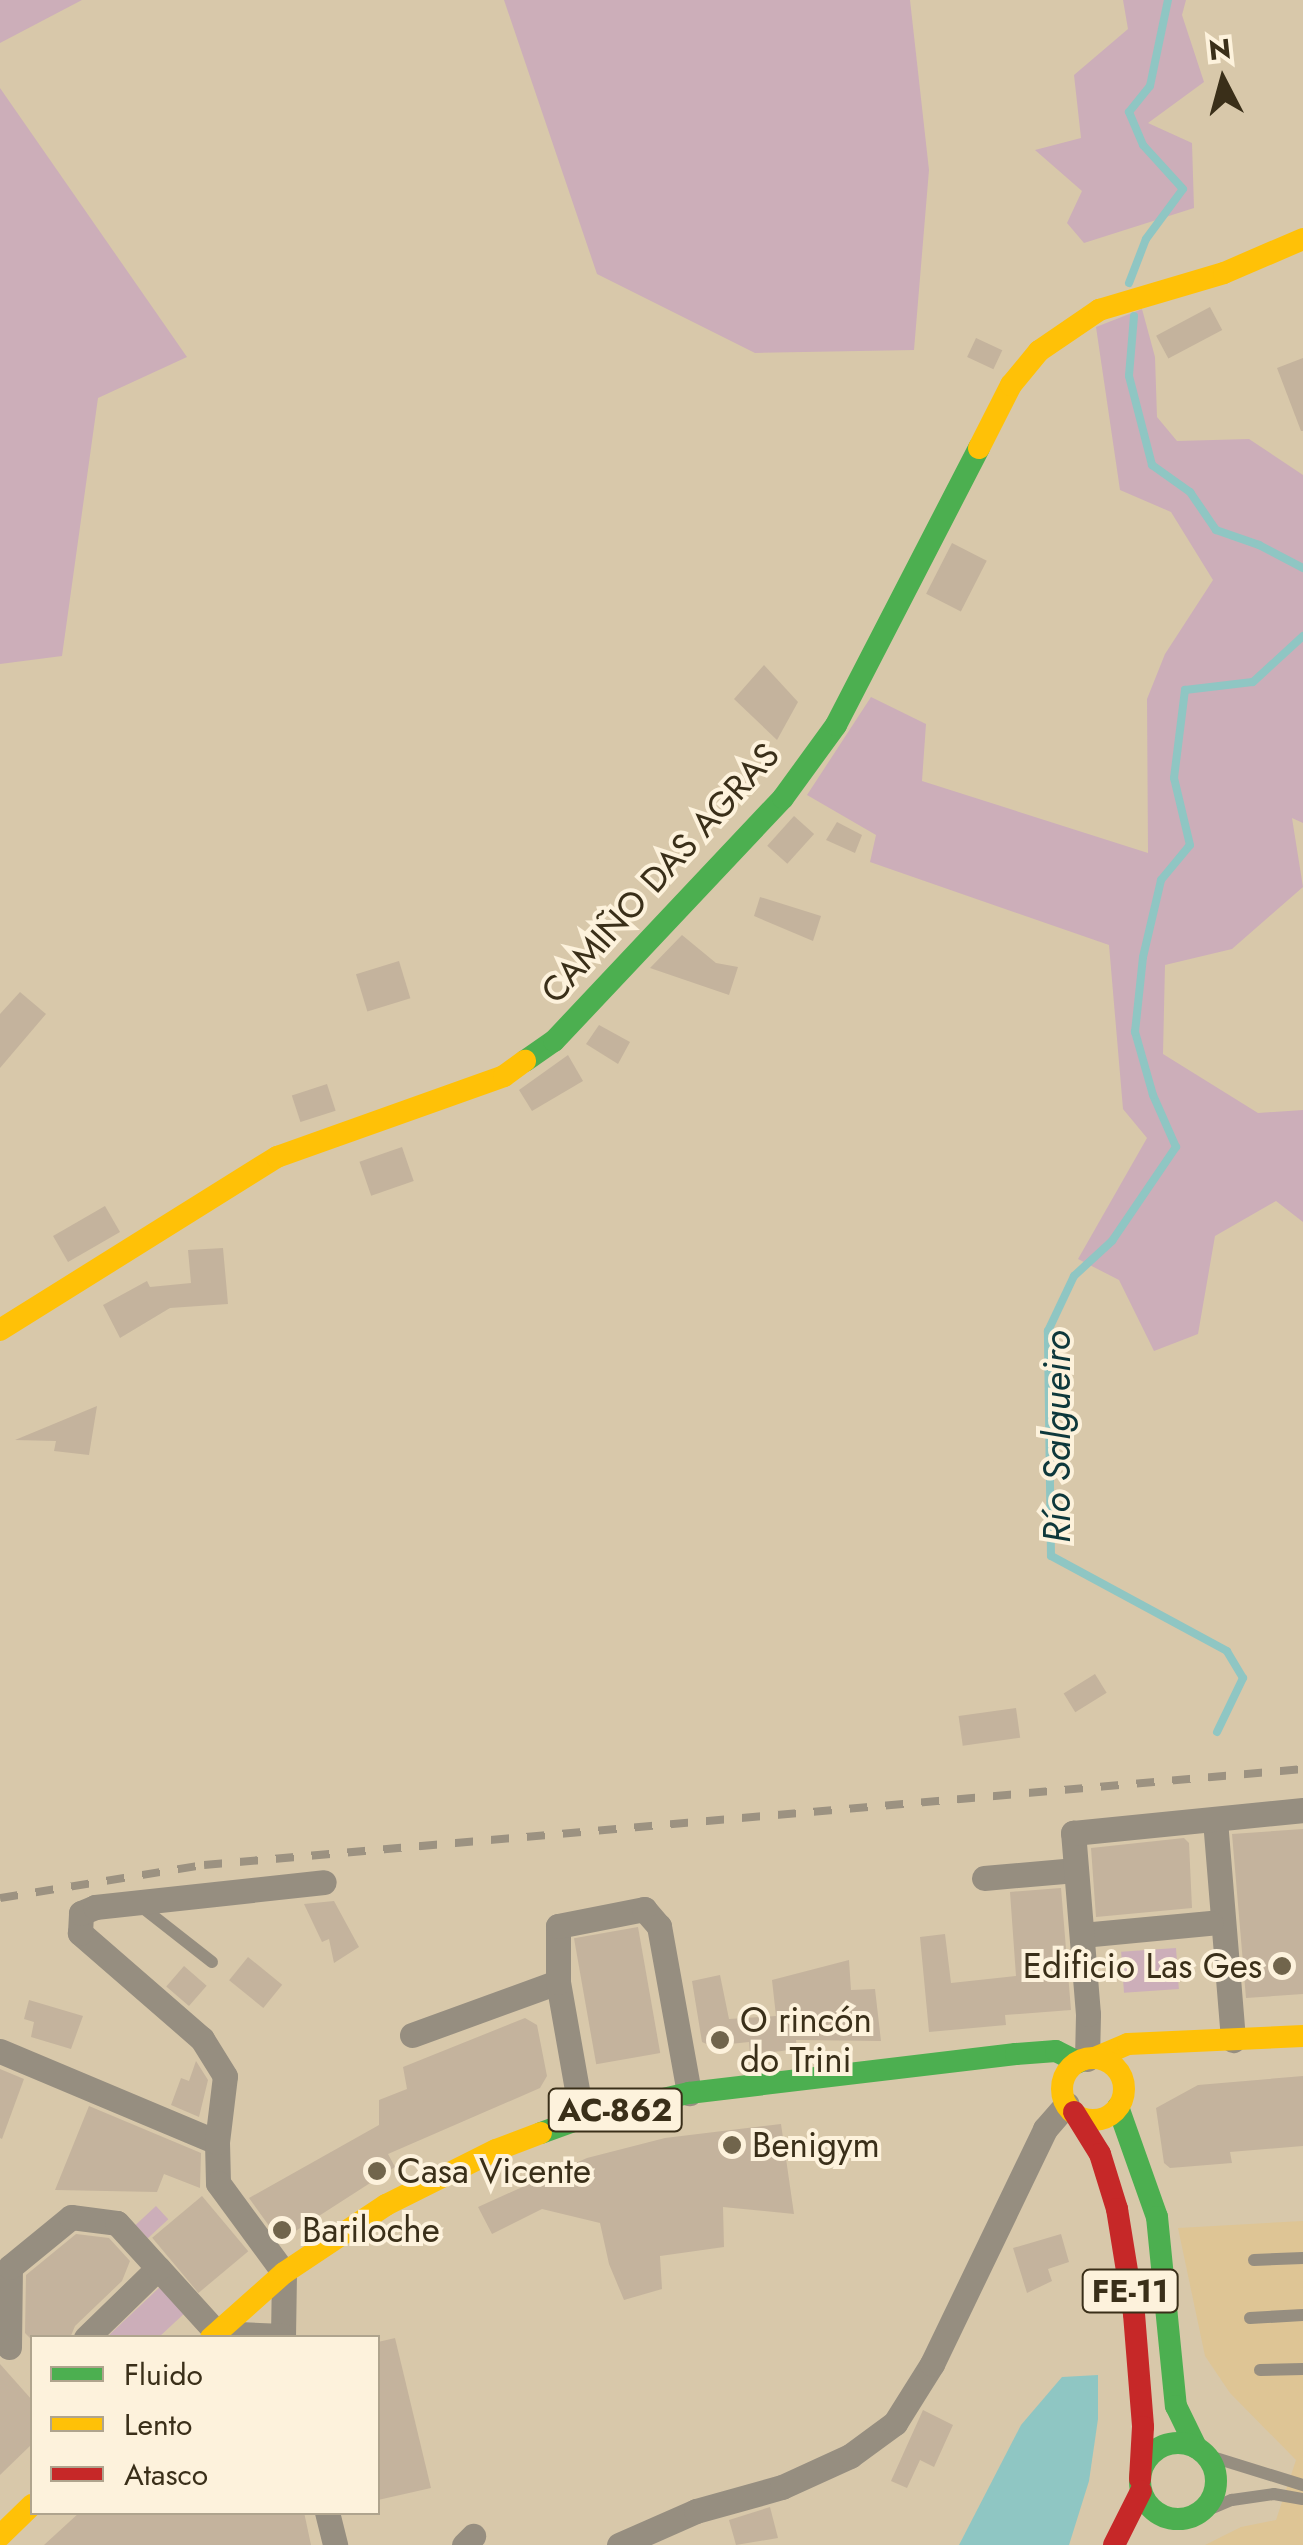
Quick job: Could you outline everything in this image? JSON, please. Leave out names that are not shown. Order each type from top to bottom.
[{"type":"main road","name":"CAMIÑO DAS AGRAS","points":[[0,1330],[278,1157],[504,1076],[554,1041],[783,798],[836,725],[1011,385],[1039,350],[1099,310],[1224,273],[1303,239]]},
{"type":"main road","name":"AC-862","points":[[214,2335],[284,2273],[386,2205],[496,2150],[582,2118],[689,2093],[1056,2051],[1087,2059],[1128,2044],[1205,2036],[1233,2040],[1303,2036]]},
{"type":"main road","name":"AC-862","points":[[1121,2101],[1159,2067],[1233,2040]]},
{"type":"main road","points":[[1087,2059],[1106,2060],[1121,2074],[1121,2101],[1102,2118],[1068,2104],[1066,2076],[1087,2059]]},
{"type":"main road","name":"AC-862","points":[[983,2061],[1036,2079],[1068,2104]]},
{"type":"main road","name":"FE-11","points":[[1121,2101],[1156,2217],[1176,2406],[1216,2478],[1216,2489],[1165,2545]]},
{"type":"main road","name":"FE-11","points":[[1068,2104],[1100,2154],[1116,2210],[1135,2333],[1143,2427],[1140,2485]]},
{"type":"main road","name":"FE-11","points":[[1114,2545],[1149,2456],[1171,2443],[1201,2451]]},
{"type":"main road","points":[[1140,2485],[1151,2508],[1187,2517]]},
{"type":"main road","points":[[0,2536],[30,2507]]},
{"type":"street","points":[[1087,2059],[1074,1833],[1204,1814],[1303,1810]]},
{"type":"street","points":[[1204,1814],[1217,2019],[1205,2036]]},
{"type":"street","points":[[1204,1814],[1233,2040]]},
{"type":"street","points":[[984,1878],[1076,1870]]},
{"type":"street","points":[[283,2335],[284,2273],[218,2183],[217,2142],[225,2076],[202,2039],[80,1933],[81,1913],[96,1907],[324,1882]]},
{"type":"street","points":[[582,2118],[558,1982],[558,1926],[644,1908],[659,1926],[689,2093]]},
{"type":"street","points":[[1082,1935],[1210,1923]]},
{"type":"street","points":[[412,2035],[558,1982]]},
{"type":"street","points":[[0,2051],[217,2142]]},
{"type":"street","points":[[620,2545],[696,2511],[782,2487],[850,2456],[896,2423],[932,2364],[1045,2129],[1068,2104]]},
{"type":"street","points":[[30,2358],[5,2351],[10,2267],[71,2217],[117,2223],[214,2335]]},
{"type":"street","points":[[89,2335],[158,2268]]},
{"type":"street","points":[[328,2515],[335,2545]]},
{"type":"lane","points":[[136,1902],[212,1962]]},
{"type":"lane","points":[[1254,2260],[1303,2258]]},
{"type":"lane","points":[[1250,2318],[1303,2315]]},
{"type":"lane","points":[[1260,2370],[1303,2369]]},
{"type":"lane","points":[[1201,2451],[1303,2485]]},
{"type":"lane","points":[[1187,2517],[1232,2500],[1274,2494],[1303,2500]]},
{"type":"shaded area","points":[[0,0],[82,0],[0,43]]},
{"type":"shaded area","points":[[504,0],[910,0],[929,170],[914,350],[755,353],[597,274]]},
{"type":"shaded area","points":[[1123,0],[1186,0],[1182,15],[1204,82],[1148,123],[1192,143],[1194,208],[1084,243],[1067,223],[1082,191],[1035,150],[1081,138],[1074,75],[1128,29]]},
{"type":"shaded area","points":[[0,88],[187,357],[98,398],[62,656],[0,664]]},
{"type":"shaded area","points":[[1142,309],[1155,357],[1157,417],[1177,441],[1249,439],[1303,475],[1303,823],[1292,818],[1303,887],[1232,949],[1165,965],[1163,1054],[1258,1113],[1303,1110],[1303,1222],[1276,1201],[1215,1236],[1198,1334],[1154,1351],[1119,1280],[1078,1259],[1147,1138],[1123,1109],[1109,945],[870,862],[876,835],[807,795],[871,697],[926,724],[922,781],[1148,853],[1147,699],[1165,654],[1213,580],[1171,512],[1120,490],[1096,327]]},
{"type":"shaded area","points":[[1176,1948],[1179,1989],[1124,1993],[1121,1952]]},
{"type":"shaded area","points":[[156,2206],[168,2219],[148,2238],[136,2225]]},
{"type":"shaded area","points":[[1303,2221],[1303,2545],[1205,2545],[1241,2527],[1276,2520],[1296,2460],[1230,2393],[1205,2356],[1178,2228]]},
{"type":"shaded area","points":[[162,2285],[187,2311],[161,2335],[109,2335]]},
{"type":"water","points":[[1098,2375],[1098,2419],[1089,2481],[1069,2545],[959,2545],[1021,2425],[1062,2377]]},
{"type":"building","points":[[1210,307],[1222,330],[1168,359],[1156,336]]},
{"type":"building","points":[[976,338],[1002,350],[993,369],[967,357]]},
{"type":"building","points":[[1303,358],[1303,431],[1301,431],[1277,368]]},
{"type":"building","points":[[952,543],[987,561],[961,611],[926,594]]},
{"type":"building","points":[[764,665],[798,702],[777,740],[734,699]]},
{"type":"building","points":[[794,816],[814,834],[787,864],[767,846]]},
{"type":"building","points":[[837,822],[862,835],[855,853],[826,840]]},
{"type":"building","points":[[760,897],[821,916],[813,941],[754,916]]},
{"type":"building","points":[[682,935],[716,963],[738,967],[729,995],[650,968]]},
{"type":"building","points":[[399,961],[410,998],[367,1011],[356,974]]},
{"type":"building","points":[[20,992],[46,1014],[0,1068],[0,1014]]},
{"type":"building","points":[[599,1025],[630,1042],[618,1064],[586,1044]]},
{"type":"building","points":[[568,1055],[583,1081],[532,1111],[519,1090]]},
{"type":"building","points":[[327,1084],[336,1111],[300,1122],[292,1095]]},
{"type":"building","points":[[402,1147],[414,1181],[371,1196],[359,1162]]},
{"type":"building","points":[[105,1206],[120,1232],[68,1262],[53,1236]]},
{"type":"building","points":[[223,1248],[228,1304],[170,1308],[120,1338],[103,1305],[147,1281],[150,1287],[191,1283],[188,1250]]},
{"type":"building","points":[[97,1406],[89,1455],[54,1451],[56,1441],[15,1440]]},
{"type":"building","points":[[1095,1674],[1107,1693],[1075,1712],[1064,1694]]},
{"type":"building","points":[[1016,1708],[1020,1738],[963,1746],[959,1716]]},
{"type":"building","points":[[1303,1829],[1303,1994],[1246,1998],[1232,1834]]},
{"type":"building","points":[[1184,1838],[1189,1843],[1192,1908],[1096,1917],[1091,1848]]},
{"type":"building","points":[[1061,1888],[1071,2010],[1005,2015],[1006,2025],[929,2032],[920,1937],[945,1934],[951,1983],[1016,1976],[1010,1892]]},
{"type":"building","points":[[334,1901],[359,1947],[334,1963],[329,1939],[322,1942],[304,1904]]},
{"type":"building","points":[[638,1927],[660,2053],[596,2064],[574,1938]]},
{"type":"building","points":[[248,1957],[282,1985],[263,2008],[229,1980]]},
{"type":"building","points":[[849,1960],[851,1990],[875,1989],[881,2041],[796,2040],[797,2049],[750,2055],[749,2042],[711,2046],[702,2042],[692,1981],[720,1975],[729,2019],[776,2016],[772,1980]]},
{"type":"building","points":[[184,1966],[207,1986],[189,2006],[166,1986]]},
{"type":"building","points":[[29,2000],[83,2016],[71,2049],[31,2037],[34,2022],[24,2019]]},
{"type":"building","points":[[525,2018],[537,2025],[547,2076],[540,2088],[388,2154],[395,2167],[280,2241],[249,2198],[379,2125],[379,2100],[407,2089],[403,2067]]},
{"type":"building","points":[[196,2061],[208,2080],[199,2117],[171,2105],[181,2078],[189,2081]]},
{"type":"building","points":[[0,2069],[24,2079],[2,2139],[0,2138]]},
{"type":"building","points":[[1303,2076],[1303,2146],[1230,2152],[1232,2163],[1170,2168],[1164,2163],[1156,2108],[1198,2085]]},
{"type":"building","points":[[89,2106],[201,2153],[200,2188],[164,2174],[157,2192],[55,2190]]},
{"type":"building","points":[[781,2124],[794,2214],[723,2207],[724,2247],[660,2256],[662,2289],[624,2300],[609,2264],[600,2223],[542,2209],[492,2234],[478,2207],[587,2158],[665,2138]]},
{"type":"building","points":[[202,2196],[248,2251],[198,2293],[152,2238]]},
{"type":"building","points":[[76,2234],[109,2238],[130,2261],[122,2281],[75,2326],[71,2335],[30,2338],[25,2333],[26,2275]]},
{"type":"building","points":[[1061,2234],[1069,2262],[1048,2269],[1052,2281],[1027,2293],[1013,2248]]},
{"type":"building","points":[[395,2338],[431,2488],[380,2500],[380,2342]]},
{"type":"building","points":[[0,2364],[30,2398],[30,2446],[0,2475]]},
{"type":"building","points":[[923,2410],[953,2425],[934,2467],[920,2460],[907,2488],[891,2481]]},
{"type":"building","points":[[770,2507],[778,2538],[736,2545],[729,2520]]},
{"type":"building","points":[[77,2515],[305,2515],[311,2545],[44,2545]]},
{"type":"waterway","name":"Río Salgueiro","points":[[1129,283],[1146,239],[1183,189],[1143,145],[1129,112],[1150,86],[1168,0]]},
{"type":"waterway","name":"Río Salgueiro","points":[[1134,316],[1129,376],[1152,465],[1190,492],[1216,530],[1259,545],[1303,568]]},
{"type":"waterway","name":"Río Salgueiro","points":[[1217,1732],[1243,1678],[1227,1651],[1051,1556],[1048,1331],[1074,1276],[1112,1241],[1176,1147],[1153,1095],[1135,1032],[1143,957],[1161,880],[1190,845],[1174,778],[1185,690],[1253,682],[1303,636]]},
{"type":"railway","points":[[0,1898],[204,1865],[1303,1769]]},
{"type":"traffic: fast","points":[[525,1061],[554,1041],[783,798],[836,725],[979,448]]},
{"type":"traffic: fast","points":[[541,2133],[582,2118],[689,2093],[1016,2054],[1056,2051],[1078,2062]]},
{"type":"traffic: fast","points":[[1118,2107],[1157,2217],[1176,2406],[1196,2447]]},
{"type":"traffic: fast","points":[[1178,2443],[1205,2454],[1216,2481],[1205,2508],[1178,2519],[1151,2508],[1140,2481],[1151,2454],[1178,2443]]},
{"type":"traffic: slow","points":[[979,448],[1011,385],[1039,351],[1099,310],[1224,273],[1303,239]]},
{"type":"traffic: slow","points":[[0,1330],[277,1157],[504,1076],[525,1061]]},
{"type":"traffic: slow","points":[[1095,2058],[1128,2044],[1303,2036]]},
{"type":"traffic: slow","points":[[1093,2058],[1115,2067],[1124,2089],[1115,2111],[1093,2120],[1071,2111],[1062,2089],[1071,2067],[1093,2058]]},
{"type":"traffic: slow","points":[[214,2335],[284,2273],[386,2205],[496,2150],[541,2133]]},
{"type":"traffic: slow","points":[[0,2536],[30,2507]]},
{"type":"traffic: jam","points":[[1074,2112],[1100,2154],[1117,2209],[1134,2314],[1143,2427],[1140,2479]]},
{"type":"traffic: jam","points":[[1114,2545],[1141,2491]]},
{"type":"place","name":"Edificio Las Ges","points":[[1282,1966]]},
{"type":"place","name":"O rincón do Trini","points":[[720,2040]]},
{"type":"place","name":"Benigym","points":[[732,2145]]},
{"type":"place","name":"Casa Vicente","points":[[377,2171]]},
{"type":"place","name":"Bariloche","points":[[282,2230]]}]
